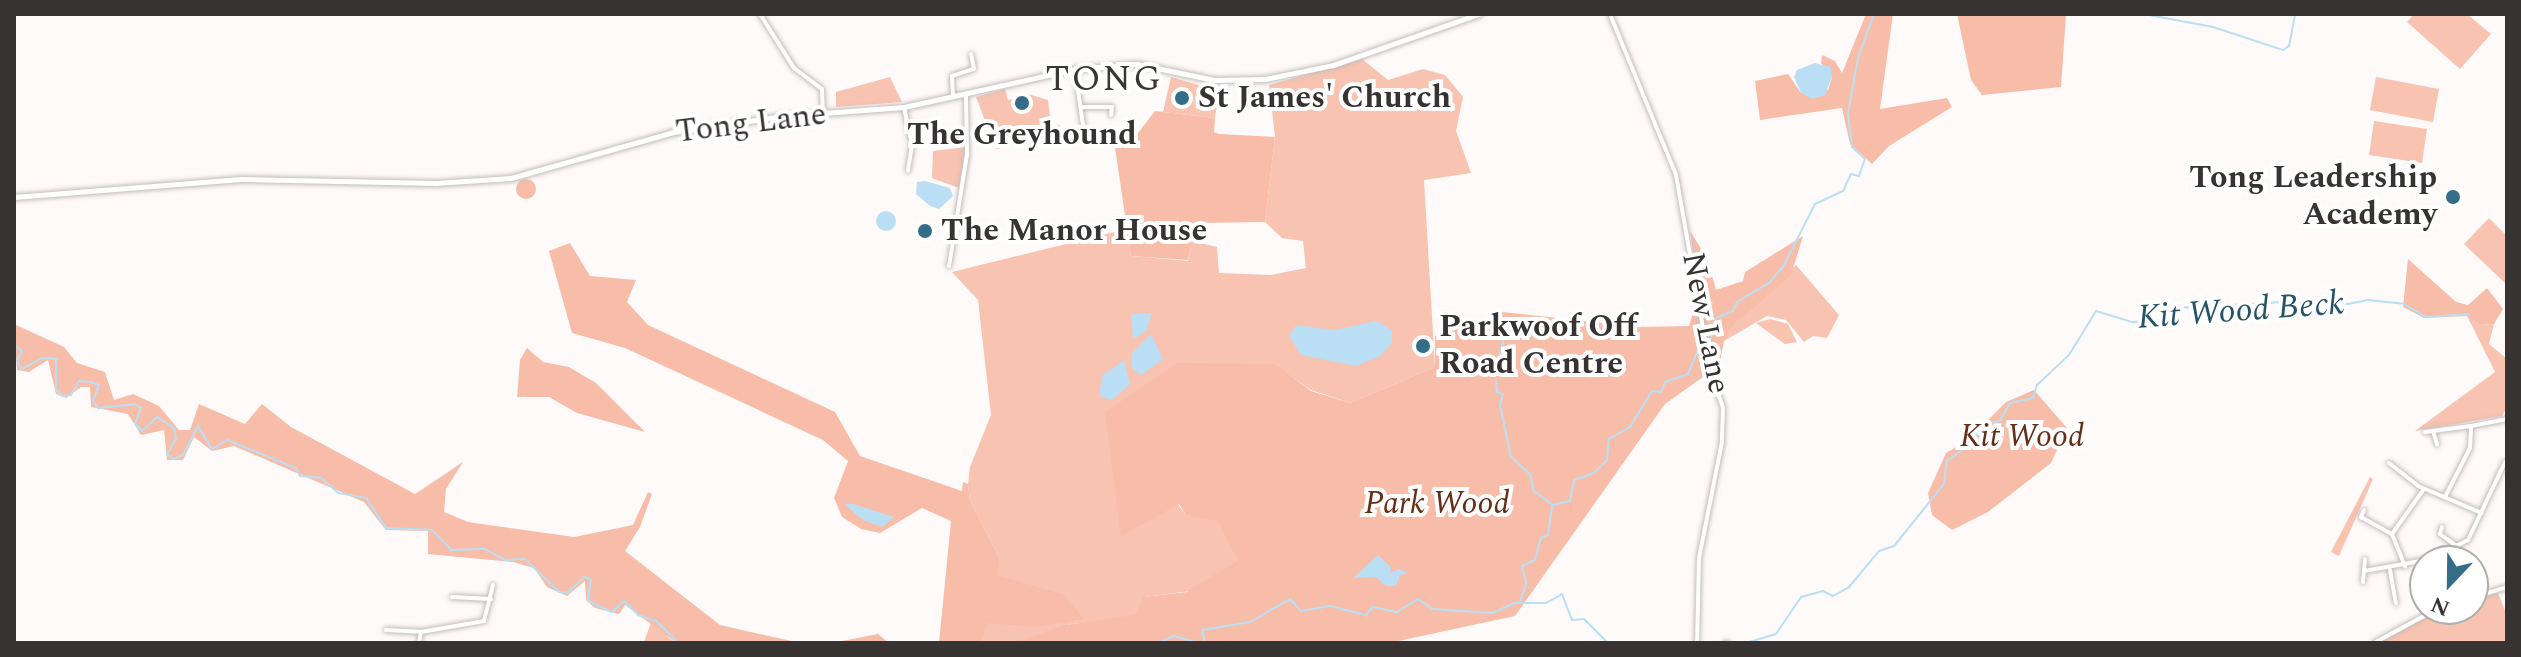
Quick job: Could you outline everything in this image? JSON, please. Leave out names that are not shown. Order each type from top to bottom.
[{"type":"street","points":[[760,14],[794,68],[822,89],[823,114]]},
{"type":"street","name":"Tong Lane","points":[[14,197],[241,179],[471,182],[548,171],[674,132],[904,107],[966,96],[1075,69],[1137,64],[1214,80],[1265,79],[1333,65],[1479,14]]},
{"type":"street","name":"New Lane","points":[[1610,14],[1676,175],[1724,430],[1699,558],[1697,643]]},
{"type":"street","points":[[953,98],[951,78],[974,69],[971,54]]},
{"type":"street","points":[[1075,69],[1083,107],[1083,125]]},
{"type":"street","points":[[949,266],[964,171],[966,96]]},
{"type":"street","points":[[904,107],[912,145],[908,171]]},
{"type":"street","points":[[1083,107],[1112,107],[1111,115]]},
{"type":"street","points":[[2425,432],[2507,419]]},
{"type":"street","points":[[2445,497],[2468,452],[2471,426]]},
{"type":"street","points":[[2433,431],[2437,444]]},
{"type":"street","points":[[2459,545],[2482,513],[2505,471],[2505,462]]},
{"type":"street","points":[[2389,463],[2400,466],[2424,489],[2482,513]]},
{"type":"street","points":[[2392,534],[2424,489]]},
{"type":"street","points":[[2364,510],[2360,520],[2392,534],[2405,567]]},
{"type":"street","points":[[2442,527],[2439,535],[2455,545]]},
{"type":"street","points":[[2363,582],[2365,559]]},
{"type":"street","points":[[2364,571],[2409,566]]},
{"type":"street","points":[[2390,570],[2396,603]]},
{"type":"street","points":[[386,630],[421,632],[484,621],[493,585]]},
{"type":"street","points":[[2396,595],[2403,595]]},
{"type":"street","points":[[452,597],[491,599]]},
{"type":"street","points":[[2374,643],[2409,624]]},
{"type":"street","points":[[419,643],[421,632]]},
{"type":"shaded area","points":[[2414,14],[2467,14],[2491,34],[2460,69],[2407,22]]},
{"type":"shaded area","points":[[1362,59],[1388,80],[1423,69],[1445,75],[1463,97],[1456,131],[1471,173],[1424,180],[1435,367],[1350,403],[1311,390],[1273,364],[1176,364],[1106,412],[1186,515],[1219,519],[1237,560],[1190,591],[1144,597],[1137,617],[1070,624],[1014,643],[982,643],[999,557],[970,501],[968,484],[970,467],[991,415],[978,300],[952,272],[1127,229],[1131,256],[1188,261],[1192,241],[1217,247],[1219,273],[1271,275],[1306,268],[1303,241],[1282,238],[1265,222],[1275,137],[1269,85]]},
{"type":"shaded area","points":[[890,77],[902,102],[836,107],[836,92]]},
{"type":"shaded area","points":[[1171,77],[1219,91],[1215,118],[1163,112]]},
{"type":"shaded area","points":[[2376,77],[2439,89],[2433,122],[2370,110]]},
{"type":"shaded area","points":[[1005,89],[1008,100],[1028,94],[1048,100],[1051,126],[1060,125],[1062,136],[996,149],[976,97]]},
{"type":"shaded area","points":[[2374,121],[2427,129],[2422,163],[2369,155]]},
{"type":"shaded area","points":[[965,147],[959,188],[932,178],[933,151]]},
{"type":"shaded area","points":[[2489,218],[2507,236],[2507,285],[2464,244]]},
{"type":"shaded area","points":[[1796,265],[1839,315],[1827,338],[1813,336],[1804,342],[1786,320],[1767,316],[1724,341],[1736,323]]},
{"type":"shaded area","points":[[2467,316],[2480,325],[2494,324],[2489,344],[2507,359],[2507,407],[2502,416],[2415,431],[2495,372]]},
{"type":"shaded area","points":[[1770,319],[1788,324],[1797,342],[1785,344],[1756,323]]},
{"type":"shaded area","points":[[2370,477],[2373,479],[2339,556],[2331,552]]},
{"type":"shaded area","points":[[2498,593],[2507,615],[2507,643],[2378,643],[2412,625],[2489,625],[2489,596]]},
{"type":"shaded area","points":[[652,620],[669,638],[677,643],[644,642]]},
{"type":"green space","points":[[1866,14],[1893,14],[1880,109],[1947,98],[1952,107],[1889,146],[1872,164],[1850,144],[1842,108],[1760,120],[1755,81],[1788,74],[1801,93],[1828,90],[1832,77],[1821,63],[1822,55],[1835,61],[1842,73]]},
{"type":"green space","points":[[1957,14],[2066,14],[2061,87],[1982,95],[1971,80]]},
{"type":"green space","points":[[1155,111],[1215,118],[1214,132],[1219,134],[1275,137],[1265,222],[1196,223],[1188,260],[1131,256],[1113,134],[1138,133]]},
{"type":"green space","points":[[526,179],[533,182],[536,189],[533,196],[526,199],[519,196],[516,189],[519,182]]},
{"type":"green space","name":"Park Wood","points":[[1690,231],[1707,258],[1716,290],[1743,281],[1745,272],[1803,236],[1791,275],[1736,323],[1724,341],[1717,377],[1707,374],[1665,404],[1515,616],[1389,643],[1013,643],[1065,625],[1135,615],[1143,597],[1187,592],[1237,560],[1218,521],[1186,515],[1179,504],[1121,536],[1105,412],[1177,363],[1275,364],[1311,391],[1350,403],[1435,367],[1435,336],[1503,312],[1639,327],[1689,326],[1699,293]]},
{"type":"green space","points":[[570,243],[590,276],[636,280],[627,302],[648,325],[835,412],[860,456],[962,491],[963,482],[968,484],[970,501],[999,557],[997,575],[1064,595],[1084,619],[1035,627],[987,623],[982,643],[939,643],[951,521],[922,508],[880,533],[861,529],[842,517],[834,498],[848,461],[823,440],[625,348],[572,333],[549,251]]},
{"type":"green space","points":[[2408,259],[2456,302],[2468,305],[2487,288],[2503,309],[2494,324],[2480,325],[2467,316],[2424,318],[2403,307]]},
{"type":"green space","points":[[14,324],[64,347],[77,363],[105,372],[114,400],[133,394],[159,406],[179,430],[190,430],[199,404],[245,424],[262,404],[291,427],[415,494],[463,462],[446,489],[444,512],[468,522],[574,537],[633,525],[648,492],[652,494],[640,527],[625,551],[720,625],[800,643],[677,643],[625,605],[619,614],[595,608],[586,600],[585,581],[567,596],[547,587],[534,568],[513,562],[428,554],[428,531],[386,530],[364,502],[234,446],[212,451],[194,437],[183,460],[167,460],[164,430],[141,435],[128,414],[91,407],[90,387],[81,387],[66,398],[56,394],[48,360],[29,372],[17,370]]},
{"type":"green space","points":[[527,348],[543,362],[569,367],[596,383],[645,432],[577,413],[549,397],[517,397],[520,360]]},
{"type":"green space","name":"Kit Wood","points":[[2034,390],[2067,428],[2051,463],[1988,512],[1952,530],[1932,515],[1928,493],[1946,453],[1968,440],[2006,402]]},
{"type":"green space","points":[[878,634],[889,643],[831,643]]},
{"type":"water","points":[[1815,63],[1831,67],[1832,77],[1825,95],[1812,99],[1801,93],[1794,77],[1797,70]]},
{"type":"water","points":[[925,181],[950,188],[953,196],[939,209],[930,206],[916,194],[917,182]]},
{"type":"water","points":[[886,211],[893,214],[896,221],[893,228],[886,231],[879,228],[876,221],[879,214]]},
{"type":"water","points":[[1152,313],[1146,331],[1133,339],[1131,314]]},
{"type":"water","points":[[1376,321],[1392,330],[1392,343],[1380,356],[1356,366],[1301,355],[1289,336],[1296,325],[1334,330]]},
{"type":"water","points":[[1151,334],[1163,359],[1141,375],[1132,368],[1131,354]]},
{"type":"water","points":[[1124,360],[1130,384],[1112,400],[1099,396],[1102,376]]},
{"type":"water","points":[[844,504],[894,517],[882,527],[863,520]]},
{"type":"water","points":[[1378,555],[1391,567],[1390,573],[1399,569],[1408,573],[1400,575],[1396,586],[1386,586],[1376,577],[1353,578]]},
{"type":"waterway","points":[[1520,602],[1526,583],[1522,566],[1535,560],[1541,538],[1548,535],[1552,505],[1570,501],[1574,480],[1594,473],[1607,460],[1609,439],[1630,427],[1652,391],[1661,392],[1665,382],[1688,374],[1699,348],[1710,341],[1716,318],[1733,311],[1737,302],[1769,283],[1783,267],[1815,204],[1843,191],[1851,174],[1859,176],[1865,159],[1852,147],[1848,113],[1858,58],[1874,14]]},
{"type":"waterway","points":[[2144,14],[2213,27],[2283,50],[2289,46],[2295,14]]},
{"type":"waterway","name":"Kit Wood Beck","points":[[1746,643],[1776,634],[1801,597],[1823,591],[1833,596],[1849,587],[1879,551],[1894,546],[1944,484],[1947,461],[1973,442],[1980,425],[2000,421],[2010,403],[2033,398],[2037,385],[2069,355],[2096,311],[2133,322],[2163,321],[2176,308],[2284,302],[2308,312],[2368,300],[2404,304],[2426,317],[2469,314]]},
{"type":"waterway","points":[[1495,374],[1509,320],[1536,317]]},
{"type":"waterway","points":[[14,345],[22,351],[17,361],[22,369],[42,358],[56,359],[56,390],[63,396],[71,395],[79,381],[90,382],[99,385],[93,401],[98,408],[135,404],[141,408],[135,424],[142,431],[157,417],[174,428],[176,438],[167,454],[174,459],[183,455],[198,426],[212,449],[227,440],[296,468],[300,476],[321,478],[338,493],[366,498],[386,528],[432,530],[451,550],[485,549],[505,560],[525,559],[559,592],[567,593],[584,577],[591,579],[588,601],[612,612],[624,601],[638,615],[656,621],[679,643]]},
{"type":"waterway","points":[[1496,380],[1497,392],[1503,394],[1500,405],[1511,457],[1530,474],[1534,491],[1551,504]]},
{"type":"waterway","points":[[1205,643],[1202,630],[1250,622],[1290,599],[1301,611],[1330,606],[1366,615],[1373,607],[1397,612],[1418,599],[1433,609],[1493,613],[1514,603],[1546,603],[1562,594],[1572,620],[1584,619],[1608,643]]},
{"type":"waterway","points":[[1158,643],[1174,636],[1199,643]]},
{"type":"place","name":"St James' Church","points":[[1182,98]]},
{"type":"place","name":"The Greyhound","points":[[1022,103]]},
{"type":"place","name":"Tong Leadership Academy","points":[[2453,197]]},
{"type":"place","name":"The Manor House","points":[[925,231]]},
{"type":"place","name":"Parkwoof Off Road Centre","points":[[1423,346]]},
{"type":"district","name":"TONG","points":[[1104,80]]}]
